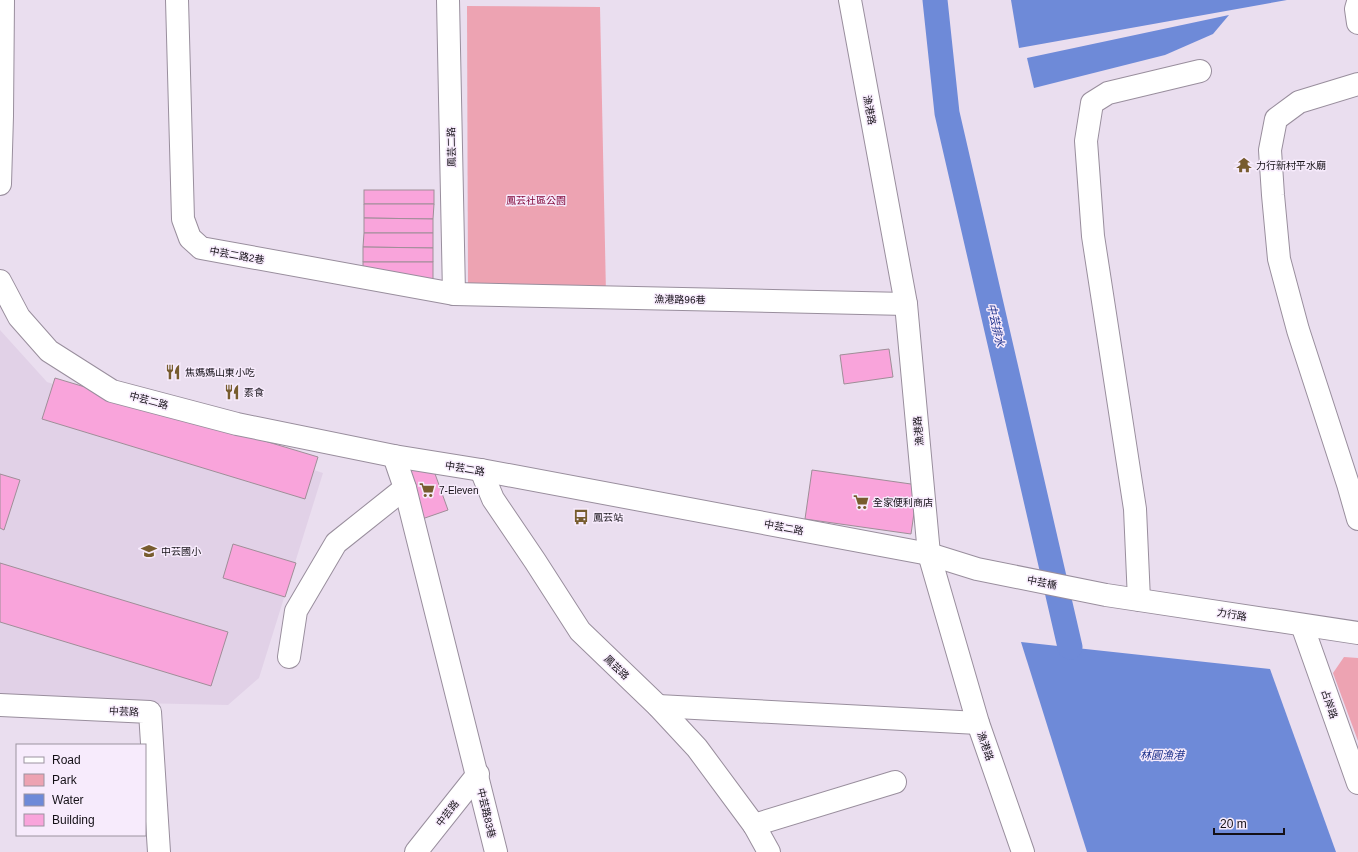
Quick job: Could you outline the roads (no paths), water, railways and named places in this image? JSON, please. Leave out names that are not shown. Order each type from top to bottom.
[{"type":"street","points":[[0,184],[3,0]]},
{"type":"street","name":"中芸二路2巷","points":[[177,0],[183,219],[190,238],[201,248],[454,294]]},
{"type":"street","name":"鳳芸二路","points":[[448,0],[454,294]]},
{"type":"street","name":"漁港路","points":[[850,0],[906,304],[929,554],[978,723],[1023,852]]},
{"type":"street","points":[[1358,2],[1356,9],[1358,23]]},
{"type":"street","points":[[1139,600],[1134,509],[1093,236],[1086,141],[1092,103],[1108,93],[1200,71]]},
{"type":"street","points":[[1358,84],[1299,102],[1276,119],[1270,150],[1279,259],[1298,330],[1358,519]]},
{"type":"street","name":"中芸二路","points":[[0,281],[19,317],[49,351],[112,391],[237,424],[394,456],[482,470],[929,554],[978,569]]},
{"type":"street","name":"漁港路96巷","points":[[454,294],[906,304]]},
{"type":"street","name":"中芸路83巷","points":[[394,456],[405,488],[478,774],[496,852]]},
{"type":"street","name":"鳳芸路","points":[[482,470],[493,499],[580,631],[658,706],[697,748],[754,825],[769,852]]},
{"type":"street","points":[[289,657],[296,611],[336,543],[405,488]]},
{"type":"street","name":"中芸橋","points":[[978,569],[1106,595]]},
{"type":"street","name":"力行路","points":[[1106,595],[1358,634]]},
{"type":"street","name":"占岸路","points":[[1302,625],[1358,783]]},
{"type":"street","name":"中芸路","points":[[3,705],[150,712],[159,852]]},
{"type":"street","points":[[658,706],[978,723]]},
{"type":"street","name":"中芸路","points":[[416,852],[478,774]]},
{"type":"street","points":[[754,825],[895,782]]},
{"type":"water","points":[[1011,0],[1287,0],[1019,48]]},
{"type":"water","points":[[1229,15],[1213,34],[1165,55],[1034,88],[1027,58]]},
{"type":"water","name":"林園漁港","points":[[1021,642],[1270,669],[1336,852],[1087,852]]},
{"type":"waterway","name":"中芸排水","points":[[935,0],[947,113],[1070,647]]},
{"type":"place","name":"力行新村平水廟","points":[[1244,165]]},
{"type":"place","name":"焦媽媽山東小吃","points":[[173,372]]},
{"type":"place","name":"素食","points":[[232,392]]},
{"type":"place","name":"7-Eleven","points":[[427,490]]},
{"type":"place","name":"全家便利商店","points":[[861,502]]},
{"type":"place","name":"鳳芸站","points":[[581,517]]},
{"type":"place","name":"中芸國小","points":[[149,551]]},
{"type":"park label","name":"鳳芸社區公園","points":[[536,200]]}]
